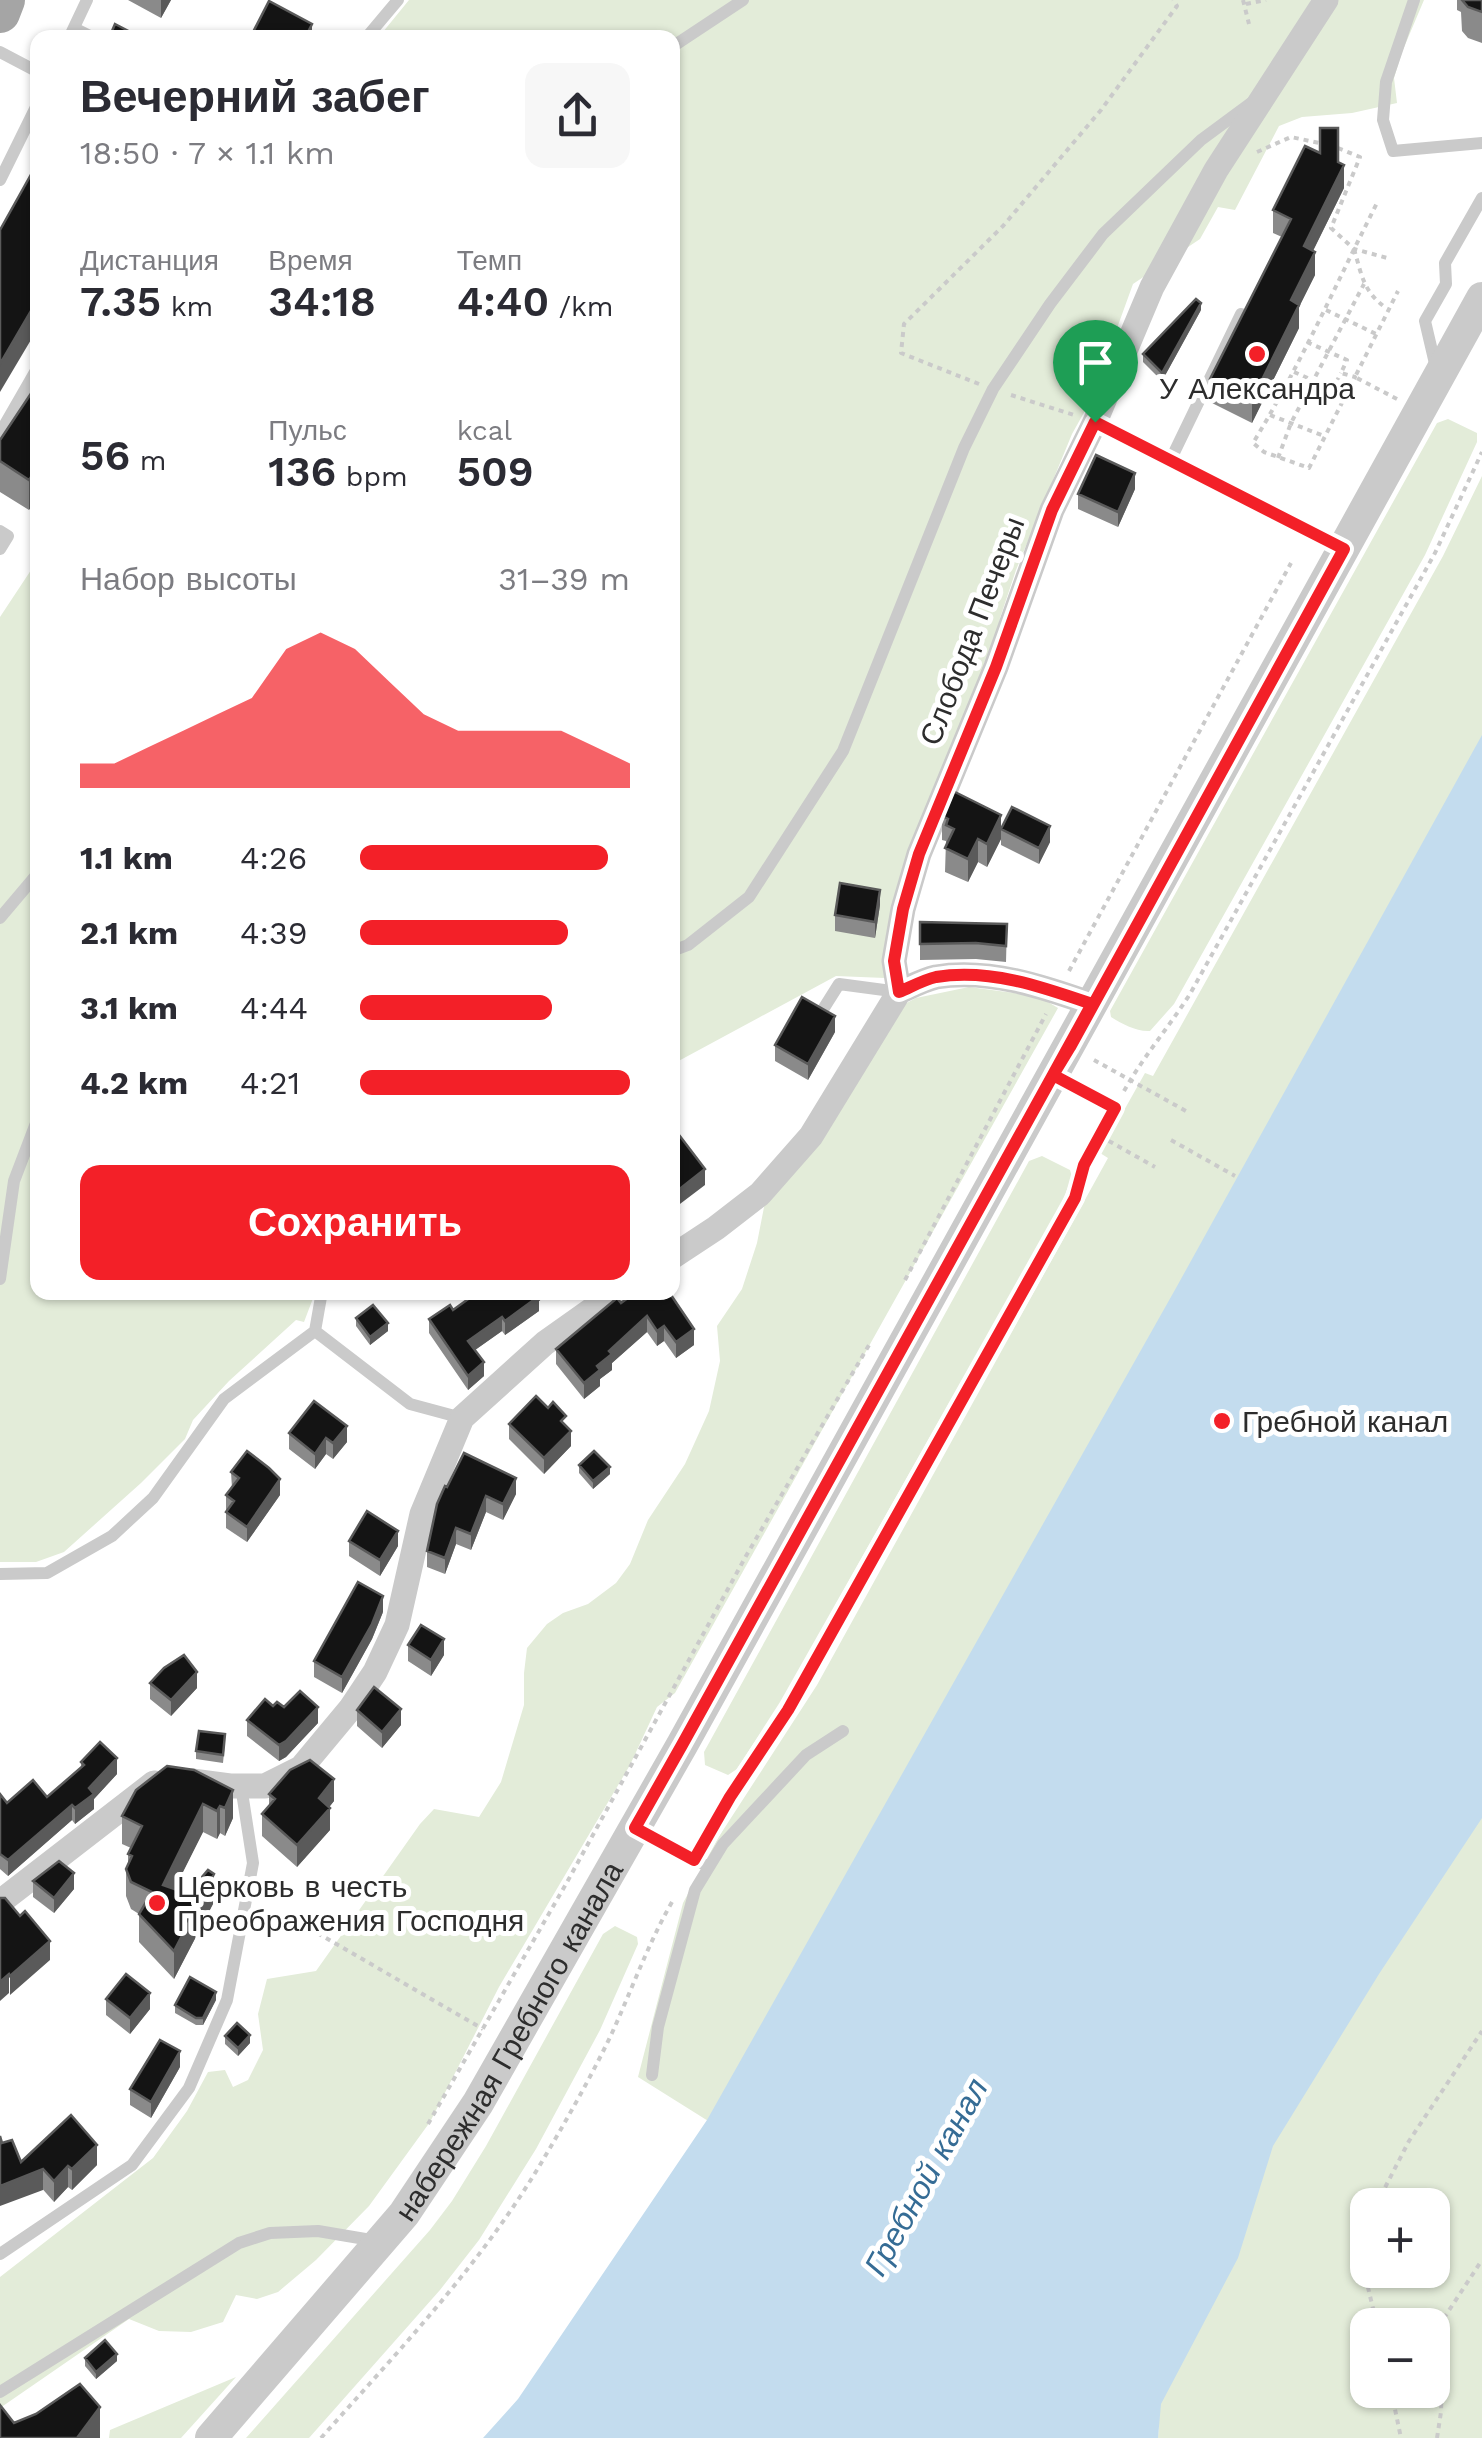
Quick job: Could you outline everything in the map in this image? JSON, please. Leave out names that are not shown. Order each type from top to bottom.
[{"type":"main road","points":[[0,12],[6,0]]},
{"type":"street","name":"Слобода Печеры","points":[[899,992],[894,961],[903,909],[919,854],[996,667],[1052,510],[1095,422],[1152,287],[1216,170],[1326,0]]},
{"type":"street","name":"набережная Гребного канала","points":[[211,2438],[404,2214],[478,2103],[635,1828],[1438,378],[1478,316]]},
{"type":"street","points":[[680,1251],[760,1194],[811,1136],[899,992],[934,978],[974,975],[1039,986],[1092,1004]]},
{"type":"street","points":[[0,1902],[162,1777],[265,1786],[301,1768],[351,1708],[374,1672],[396,1625],[422,1514],[462,1418],[545,1343],[606,1300]]},
{"type":"lane","points":[[72,30],[86,0]]},
{"type":"lane","points":[[373,30],[398,0]]},
{"type":"lane","points":[[680,42],[743,0]]},
{"type":"lane","points":[[1414,0],[1386,82],[1383,120],[1392,151],[1482,143]]},
{"type":"lane","points":[[0,52],[30,68]]},
{"type":"lane","points":[[680,948],[749,897],[842,751],[964,448],[993,390],[1050,304],[1103,234],[1200,140],[1266,91]]},
{"type":"lane","points":[[0,180],[30,119]]},
{"type":"lane","points":[[1438,378],[1424,321],[1446,284],[1444,263],[1482,198]]},
{"type":"lane","points":[[1170,461],[1242,314]]},
{"type":"lane","points":[[0,433],[30,382]]},
{"type":"lane","points":[[1095,422],[1344,549]]},
{"type":"lane","points":[[0,531],[8,536],[0,549]]},
{"type":"lane","points":[[0,918],[30,882]]},
{"type":"lane","points":[[822,1011],[838,984],[899,992]]},
{"type":"lane","points":[[1053,1075],[1115,1108]]},
{"type":"lane","points":[[0,1278],[14,1181],[30,1139]]},
{"type":"lane","points":[[0,1574],[47,1573],[112,1536],[153,1498],[224,1399],[316,1331],[320,1300]]},
{"type":"lane","points":[[316,1331],[410,1404],[462,1418]]},
{"type":"lane","points":[[652,2075],[658,2027],[695,1890],[723,1844],[806,1755],[843,1731]]},
{"type":"lane","points":[[0,2254],[132,2166],[189,2088],[227,2000],[253,1863],[240,1786]]},
{"type":"lane","points":[[635,1828],[708,1867]]},
{"type":"lane","points":[[0,2392],[239,2242],[270,2233],[318,2231],[380,2242]]},
{"type":"path","points":[[1095,422],[993,390],[901,353],[904,324],[1003,226],[1102,110],[1177,6],[1173,0]]},
{"type":"path","points":[[1249,24],[1243,2],[1266,0]]},
{"type":"path","points":[[1216,170],[1291,138],[1328,144],[1360,157],[1331,228],[1354,249],[1390,259]]},
{"type":"path","points":[[1378,201],[1253,443],[1264,452],[1309,468],[1398,292]]},
{"type":"path","points":[[1354,249],[1370,296],[1388,310]]},
{"type":"path","points":[[1278,458],[1291,423],[1364,284]]},
{"type":"path","points":[[1324,309],[1376,334]]},
{"type":"path","points":[[1292,371],[1333,389],[1348,360],[1307,342]]},
{"type":"path","points":[[1341,373],[1397,399]]},
{"type":"path","points":[[1270,415],[1324,436]]},
{"type":"path","points":[[321,2438],[449,2294],[489,2243],[546,2156],[611,2035],[654,1933],[694,1860],[788,1710],[1056,1232],[1075,1198],[1084,1165],[1130,1080],[1190,994],[1435,553],[1482,452]]},
{"type":"path","points":[[905,1280],[1291,562]]},
{"type":"path","points":[[1130,1080],[1186,1111]]},
{"type":"path","points":[[1100,1136],[1154,1167]]},
{"type":"path","points":[[1171,1140],[1235,1176]]},
{"type":"path","points":[[425,2130],[746,1556],[870,1343]]},
{"type":"path","points":[[300,1923],[483,2028]]},
{"type":"path","points":[[1385,2188],[1409,2141],[1482,2031]]},
{"type":"path","points":[[1437,2438],[1444,2318],[1482,2260]]},
{"type":"path","points":[[1394,2408],[1400,2438]]},
{"type":"green space","points":[[409,0],[1311,0],[1308,8],[1332,0],[1424,0],[1394,78],[1397,103],[1352,113],[1302,117],[1279,126],[1235,210],[1218,207],[1200,239],[1133,284],[1091,400],[1072,434],[1016,570],[1000,618],[997,641],[885,978],[836,976],[680,1060],[680,30],[385,30]]},
{"type":"green space","points":[[1448,419],[1477,433],[1477,442],[1425,555],[1174,1004],[1150,1031],[1120,1022],[1111,1017],[1110,1011],[1437,423]]},
{"type":"green space","name":"Гребной канал","points":[[1482,476],[1482,2438],[1158,2438],[1160,2404],[638,2077],[683,1903],[718,1838],[817,1685],[1108,1158],[1100,1153],[1145,1073],[1153,1076],[1443,556]]},
{"type":"green space","points":[[30,572],[30,1300],[312,1300],[304,1322],[296,1320],[229,1381],[193,1420],[185,1439],[141,1483],[64,1552],[36,1562],[0,1562],[0,617]]},
{"type":"green space","points":[[969,987],[1038,996],[1058,1008],[675,1693],[657,1707],[630,1765],[499,1987],[430,2122],[369,2206],[278,2292],[257,2299],[236,2295],[223,2322],[191,2332],[159,2331],[129,2319],[0,2408],[0,2277],[153,2158],[187,2111],[208,2072],[225,2070],[233,2087],[248,2080],[263,2050],[258,2014],[267,1979],[316,1971],[434,1809],[479,1817],[501,1782],[524,1705],[527,1648],[547,1624],[588,1604],[616,1583],[630,1564],[648,1520],[685,1464],[709,1411],[720,1361],[717,1326],[742,1289],[765,1202],[895,1009],[916,998]]},
{"type":"green space","points":[[1042,1156],[1070,1170],[1072,1177],[1060,1207],[780,1702],[737,1769],[728,1775],[705,1765],[704,1752],[1029,1161]]},
{"type":"green space","points":[[615,1926],[637,1937],[638,1944],[600,2030],[536,2149],[479,2240],[309,2438],[246,2438],[452,2201],[603,1934]]},
{"type":"green space","points":[[236,2377],[181,2438],[109,2438],[110,2430]]},
{"type":"water","name":"Гребной канал","points":[[1482,735],[1482,1818],[1379,1974],[1273,2146],[1238,2258],[1161,2404],[1158,2438],[483,2438],[518,2399],[707,2120],[1176,1288]]},
{"type":"building","points":[[1462,0],[1482,0],[1482,12],[1468,7]]},
{"type":"building","points":[[269,1],[312,24],[309,30],[254,30]]},
{"type":"building","points":[[1320,128],[1338,128],[1338,162],[1344,165],[1304,246],[1315,252],[1291,300],[1299,305],[1252,400],[1210,379],[1291,219],[1273,210],[1305,146],[1320,153]]},
{"type":"building","points":[[30,176],[30,313],[0,364],[0,230]]},
{"type":"building","points":[[1196,299],[1201,303],[1162,373],[1143,354]]},
{"type":"building","points":[[30,395],[29,480],[0,461],[0,440]]},
{"type":"building","points":[[1096,455],[1135,473],[1118,512],[1078,494]]},
{"type":"building","points":[[953,791],[1001,815],[987,844],[978,839],[968,859],[945,848],[954,829],[946,825],[948,819],[942,816]]},
{"type":"building","points":[[1012,807],[1050,826],[1039,848],[1001,829]]},
{"type":"building","points":[[840,883],[880,890],[875,922],[835,915]]},
{"type":"building","points":[[920,922],[1007,924],[1006,946],[920,944]]},
{"type":"building","points":[[802,997],[835,1016],[808,1064],[775,1045]]},
{"type":"building","points":[[680,1136],[705,1169],[680,1189]]},
{"type":"building","points":[[467,1300],[534,1300],[468,1341],[484,1362],[468,1376],[429,1319],[450,1305],[453,1310]]},
{"type":"building","points":[[615,1300],[674,1300],[694,1329],[676,1342],[664,1326],[657,1331],[647,1316],[609,1351],[612,1354],[597,1366],[600,1370],[584,1383],[556,1349]]},
{"type":"building","points":[[373,1305],[388,1323],[370,1337],[356,1318]]},
{"type":"building","points":[[536,1396],[548,1408],[553,1402],[566,1416],[561,1421],[571,1431],[544,1458],[509,1424]]},
{"type":"building","points":[[314,1401],[347,1426],[333,1443],[326,1438],[315,1454],[289,1433]]},
{"type":"building","points":[[247,1451],[280,1479],[247,1527],[226,1512],[234,1501],[226,1495],[239,1478],[231,1472]]},
{"type":"building","points":[[594,1451],[610,1467],[593,1481],[579,1465]]},
{"type":"building","points":[[464,1453],[516,1478],[503,1504],[486,1496],[471,1534],[456,1528],[445,1558],[427,1551],[437,1504]]},
{"type":"building","points":[[367,1511],[398,1531],[380,1560],[349,1541]]},
{"type":"building","points":[[358,1582],[383,1596],[342,1677],[314,1661]]},
{"type":"building","points":[[421,1625],[444,1639],[431,1660],[408,1645]]},
{"type":"building","points":[[184,1655],[197,1672],[171,1700],[150,1683]]},
{"type":"building","points":[[374,1687],[401,1709],[382,1732],[357,1710]]},
{"type":"building","points":[[300,1691],[318,1707],[279,1745],[247,1720],[265,1699],[273,1706],[277,1702],[284,1707]]},
{"type":"building","points":[[199,1731],[225,1734],[223,1755],[196,1751]]},
{"type":"building","points":[[100,1742],[117,1758],[89,1788],[94,1794],[75,1808],[72,1805],[8,1860],[0,1854],[0,1794],[7,1803],[33,1780],[47,1797],[84,1765],[81,1762]]},
{"type":"building","points":[[310,1760],[334,1779],[319,1798],[330,1808],[297,1845],[262,1814],[275,1799],[269,1794],[290,1770]]},
{"type":"building","points":[[167,1766],[194,1770],[233,1790],[225,1808],[220,1806],[217,1811],[203,1804],[163,1885],[183,1892],[185,1897],[208,1870],[214,1874],[174,1951],[139,1914],[152,1892],[131,1882],[126,1869],[132,1856],[128,1854],[142,1826],[122,1816],[136,1790]]},
{"type":"building","points":[[59,1861],[74,1873],[54,1898],[33,1881]]},
{"type":"building","points":[[0,1898],[5,1898],[20,1916],[25,1911],[50,1941],[0,1982]]},
{"type":"building","points":[[126,1974],[150,1993],[130,2018],[106,1999]]},
{"type":"building","points":[[190,1977],[216,1992],[203,2018],[175,2005]]},
{"type":"building","points":[[237,2023],[250,2035],[238,2048],[225,2036]]},
{"type":"building","points":[[160,2040],[180,2051],[151,2102],[130,2089]]},
{"type":"building","points":[[71,2115],[97,2145],[54,2181],[43,2169],[0,2186],[0,2136],[2,2143],[12,2140],[21,2162]]},
{"type":"building","points":[[105,2340],[117,2354],[96,2372],[85,2358]]},
{"type":"building","points":[[80,2384],[100,2407],[77,2438],[0,2438],[0,2405],[14,2423],[36,2414]]},
{"type":"place","name":"У Александра","points":[[1257,354]]},
{"type":"place","name":"Гребной канал","points":[[1222,1421]]},
{"type":"place","name":"Церковь в честь Преображения Господня","points":[[157,1903]]},
{"type":"route","points":[[1095,422],[1052,510],[996,667],[919,854],[903,909],[894,961],[899,992],[934,978],[974,975],[1039,986],[1092,1004],[1053,1075],[1115,1108],[1084,1165],[1075,1198],[932,1454],[788,1710],[694,1860],[635,1828],[1053,1075],[1070,1047],[1344,549],[1095,422]]}]
